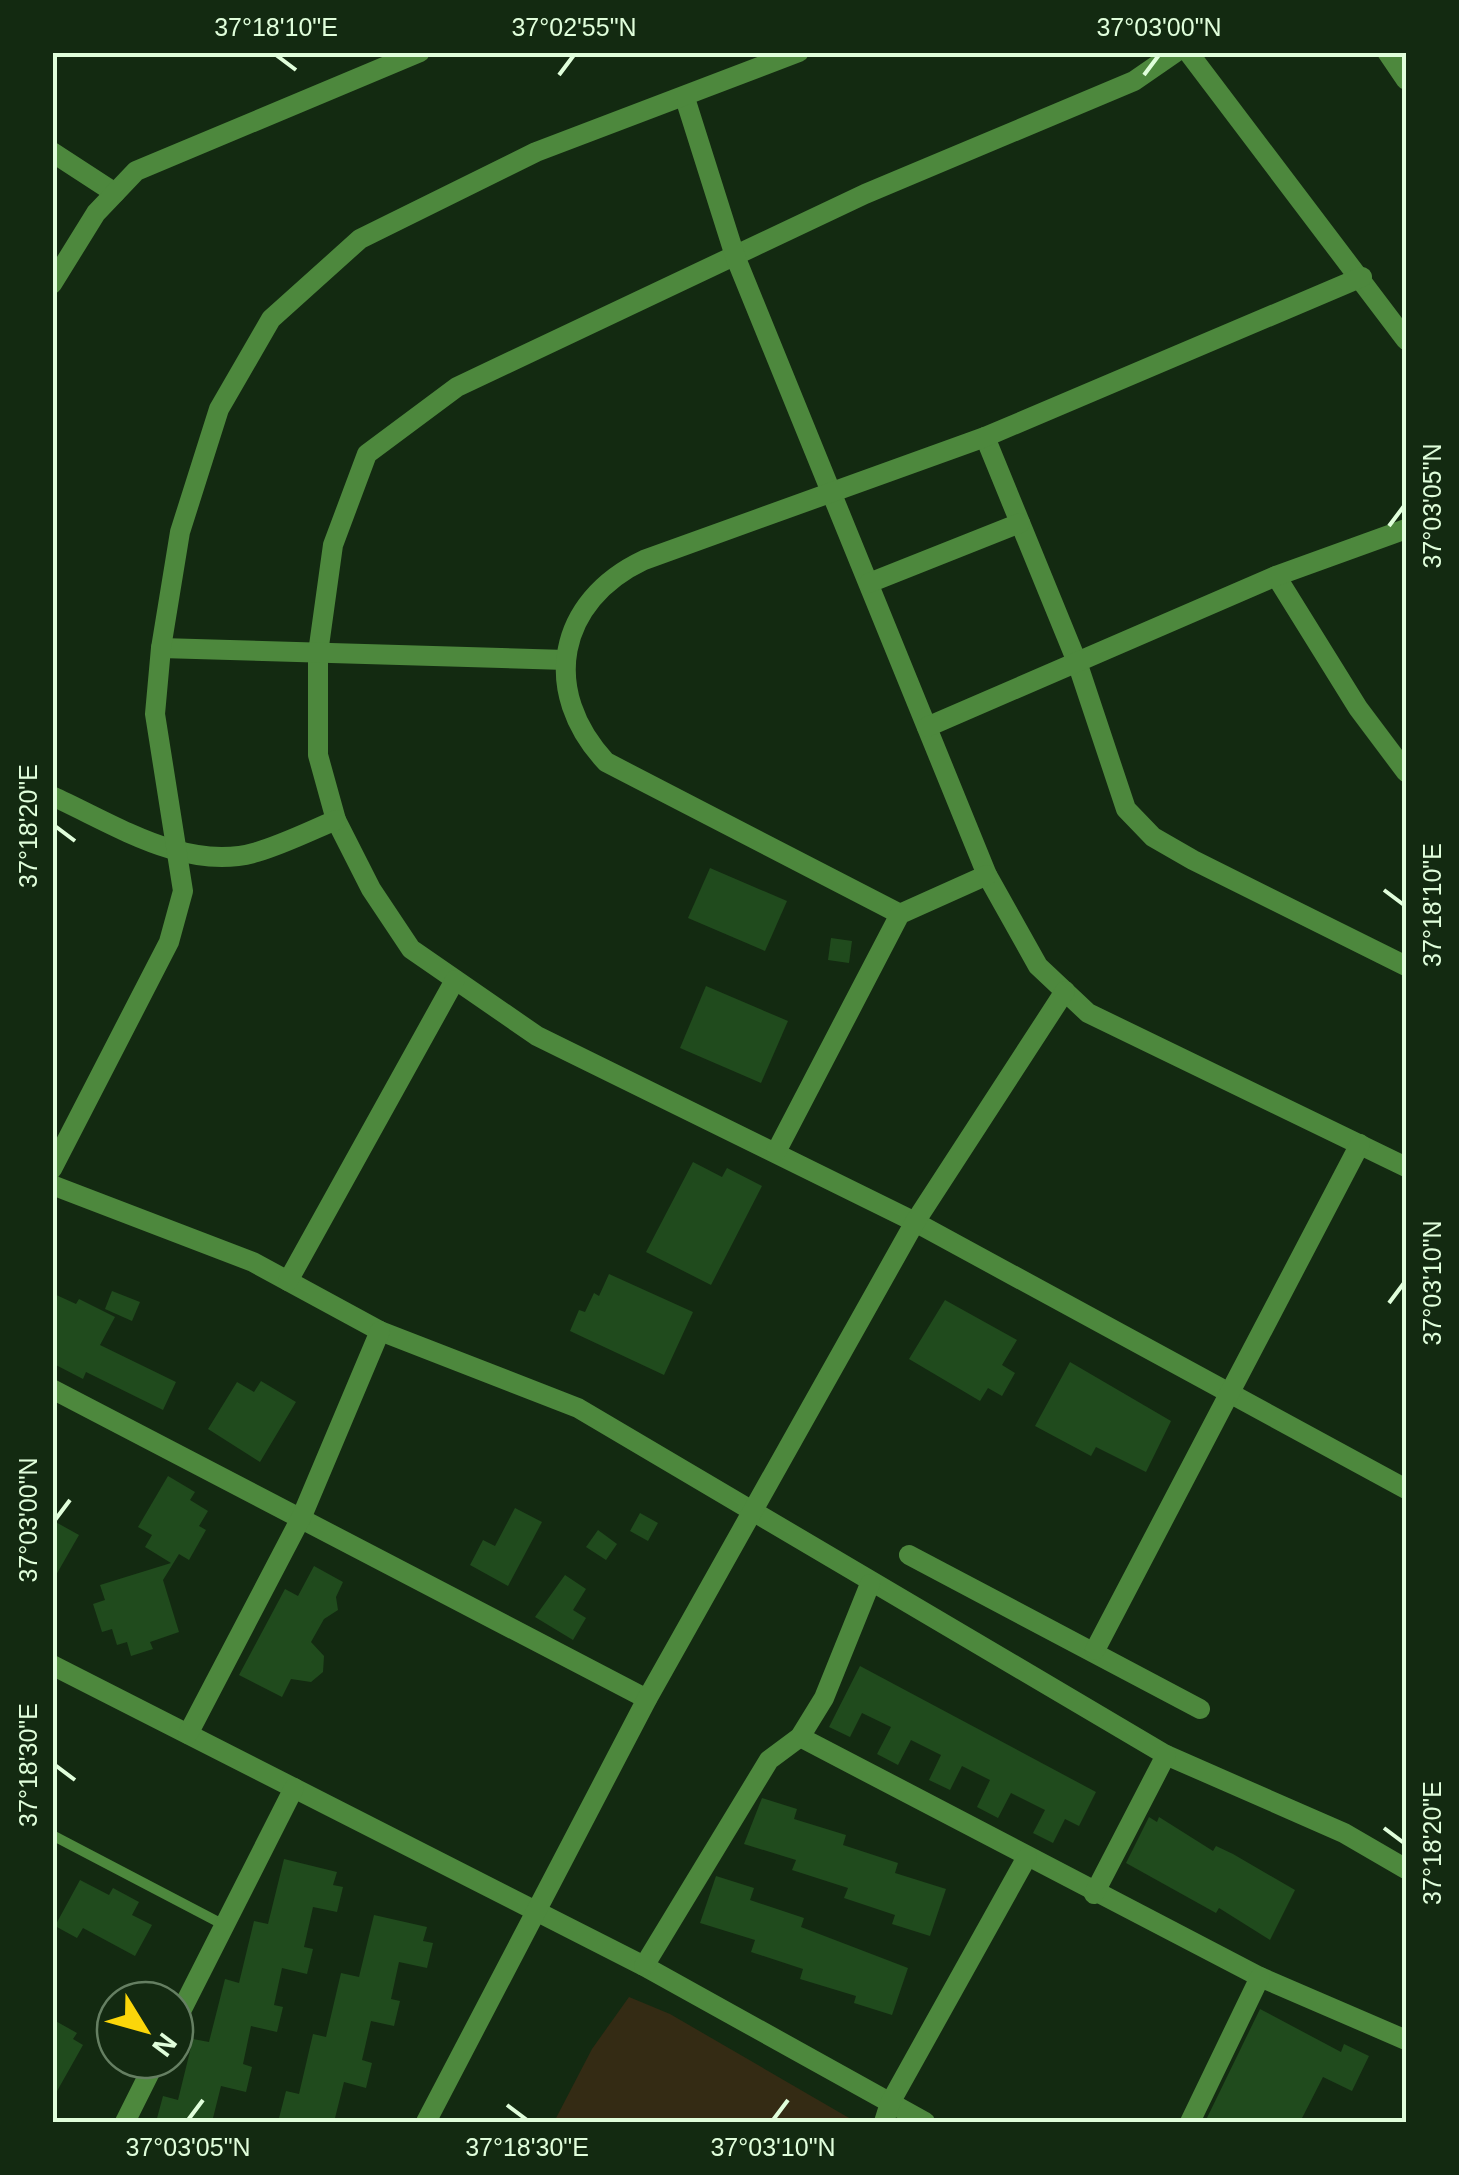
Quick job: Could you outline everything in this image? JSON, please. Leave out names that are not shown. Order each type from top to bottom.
[{"type":"street","points":[[52,284],[96,213],[136,171],[420,52]]},
{"type":"street","points":[[52,1169],[169,942],[184,890],[155,714],[160,648],[180,532],[219,408],[271,320],[360,239],[536,152],[799,52]]},
{"type":"street","points":[[1176,52],[1134,81],[866,194],[458,387],[367,454],[333,545],[318,653],[318,755],[336,820],[371,889],[410,949],[537,1036],[915,1222],[1406,1489]]},
{"type":"street","points":[[1188,52],[1406,340]]},
{"type":"street","points":[[1387,52],[1406,80]]},
{"type":"street","points":[[685,98],[735,256],[868,584],[987,874],[1038,966],[1088,1013],[1406,1166]]},
{"type":"street","points":[[52,152],[115,193]]},
{"type":"street","points":[[900,914],[606,762],[578,726],[570,706],[566,660],[584,607],[623,570],[985,437],[1362,277]]},
{"type":"street","points":[[985,437],[1077,662],[1126,809],[1154,837],[1406,966]]},
{"type":"street","points":[[868,584],[1020,523]]},
{"type":"street","points":[[927,727],[1276,576],[1406,529]]},
{"type":"street","points":[[1276,576],[1358,708],[1406,772]]},
{"type":"street","points":[[160,648],[566,660]]},
{"type":"street","points":[[52,796],[176,852],[254,853],[336,820]]},
{"type":"street","points":[[776,1152],[900,914],[987,874]]},
{"type":"street","points":[[288,1281],[455,980]]},
{"type":"street","points":[[426,2122],[647,1699],[754,1515],[915,1222],[1065,991]]},
{"type":"street","points":[[1095,1650],[1360,1144]]},
{"type":"street","points":[[52,1184],[253,1262],[380,1331],[578,1408],[870,1584],[1166,1755],[1344,1832],[1406,1868]]},
{"type":"street","points":[[188,1734],[302,1516],[380,1331]]},
{"type":"street","points":[[52,1389],[647,1699]]},
{"type":"street","points":[[909,1554],[1200,1709]]},
{"type":"street","points":[[644,1966],[769,1760],[800,1737],[824,1698],[870,1584]]},
{"type":"street","points":[[56,1674],[188,1734],[535,1914],[644,1966],[887,2113],[926,2122]]},
{"type":"street","points":[[800,1737],[1094,1894],[1260,1977],[1406,2040]]},
{"type":"street","points":[[1094,1894],[1166,1755]]},
{"type":"street","points":[[195,1984],[294,1788]]},
{"type":"street","points":[[887,2113],[1026,1857]]},
{"type":"street","points":[[1190,2122],[1260,1977]]},
{"type":"street","points":[[125,2122],[146,2080]]},
{"type":"lane","points":[[52,1835],[225,1925]]},
{"type":"shaded area","points":[[629,1997],[670,2014],[856,2122],[554,2122],[592,2049]]},
{"type":"building","points":[[710,868],[787,901],[765,951],[688,918]]},
{"type":"building","points":[[831,938],[852,941],[849,963],[828,960]]},
{"type":"building","points":[[706,986],[788,1021],[761,1083],[680,1048]]},
{"type":"building","points":[[693,1162],[722,1177],[727,1168],[762,1186],[711,1285],[646,1252]]},
{"type":"building","points":[[609,1274],[693,1312],[664,1375],[570,1331],[579,1310],[585,1312],[594,1293],[599,1296]]},
{"type":"building","points":[[112,1291],[140,1302],[132,1321],[105,1309]]},
{"type":"building","points":[[52,1293],[76,1304],[79,1299],[115,1317],[100,1345],[176,1382],[163,1410],[86,1372],[83,1379],[52,1363]]},
{"type":"building","points":[[945,1300],[1017,1340],[1002,1365],[1015,1373],[1002,1396],[988,1388],[980,1401],[909,1359]]},
{"type":"building","points":[[1070,1362],[1171,1421],[1146,1472],[1096,1447],[1091,1456],[1035,1426]]},
{"type":"building","points":[[261,1381],[296,1402],[260,1462],[208,1429],[237,1382],[254,1392]]},
{"type":"building","points":[[168,1476],[195,1492],[190,1500],[208,1511],[199,1526],[206,1530],[189,1560],[179,1554],[163,1580],[179,1632],[150,1642],[153,1649],[131,1656],[127,1642],[117,1645],[112,1629],[102,1632],[93,1604],[105,1600],[100,1585],[171,1563],[145,1547],[152,1535],[138,1527]]},
{"type":"building","points":[[515,1508],[542,1522],[508,1586],[470,1565],[483,1540],[495,1546]]},
{"type":"building","points":[[640,1513],[658,1523],[648,1541],[630,1531]]},
{"type":"building","points":[[52,1520],[79,1535],[52,1582]]},
{"type":"building","points":[[598,1530],[617,1544],[606,1560],[586,1547]]},
{"type":"building","points":[[314,1566],[343,1582],[336,1597],[338,1610],[324,1619],[311,1642],[324,1656],[323,1672],[311,1682],[291,1679],[282,1697],[239,1675],[285,1589],[298,1596]]},
{"type":"building","points":[[565,1575],[586,1589],[573,1610],[586,1618],[573,1640],[535,1617]]},
{"type":"building","points":[[860,1666],[1096,1792],[1079,1826],[1065,1819],[1053,1843],[1033,1833],[1045,1810],[1011,1793],[998,1818],[977,1807],[990,1780],[962,1766],[950,1790],[929,1780],[941,1755],[911,1740],[898,1765],[877,1754],[891,1727],[862,1713],[850,1737],[829,1727]]},
{"type":"building","points":[[762,1798],[797,1809],[794,1819],[846,1835],[843,1845],[898,1863],[895,1873],[946,1889],[930,1936],[892,1924],[895,1915],[844,1898],[848,1888],[792,1870],[796,1860],[744,1844]]},
{"type":"building","points":[[1149,1817],[1157,1822],[1159,1817],[1213,1851],[1216,1846],[1233,1854],[1295,1890],[1270,1940],[1219,1908],[1216,1913],[1126,1863]]},
{"type":"building","points":[[284,1859],[337,1872],[333,1885],[343,1887],[337,1912],[313,1907],[304,1947],[313,1949],[307,1974],[282,1968],[274,2005],[283,2007],[277,2032],[251,2026],[243,2064],[252,2067],[246,2092],[221,2086],[212,2122],[156,2122],[163,2096],[178,2100],[183,2080],[195,2080],[195,2039],[209,2042],[225,1979],[239,1983],[254,1921],[268,1924]]},
{"type":"building","points":[[716,1876],[754,1888],[750,1900],[804,1918],[801,1927],[908,1968],[892,2015],[854,2003],[856,1996],[800,1979],[803,1969],[751,1952],[755,1940],[700,1923]]},
{"type":"building","points":[[80,1880],[109,1895],[113,1888],[139,1902],[132,1915],[152,1925],[135,1956],[83,1928],[77,1938],[55,1926]]},
{"type":"building","points":[[374,1915],[427,1927],[423,1941],[433,1943],[427,1968],[399,1962],[391,1999],[400,2001],[394,2026],[371,2021],[362,2060],[372,2063],[366,2088],[344,2082],[334,2122],[278,2122],[286,2091],[299,2094],[313,2034],[326,2037],[341,1973],[359,1977]]},
{"type":"building","points":[[1260,2009],[1341,2052],[1344,2044],[1369,2056],[1352,2091],[1323,2077],[1300,2122],[1205,2122]]},
{"type":"building","points":[[52,2019],[77,2033],[73,2039],[83,2045],[52,2100]]}]
